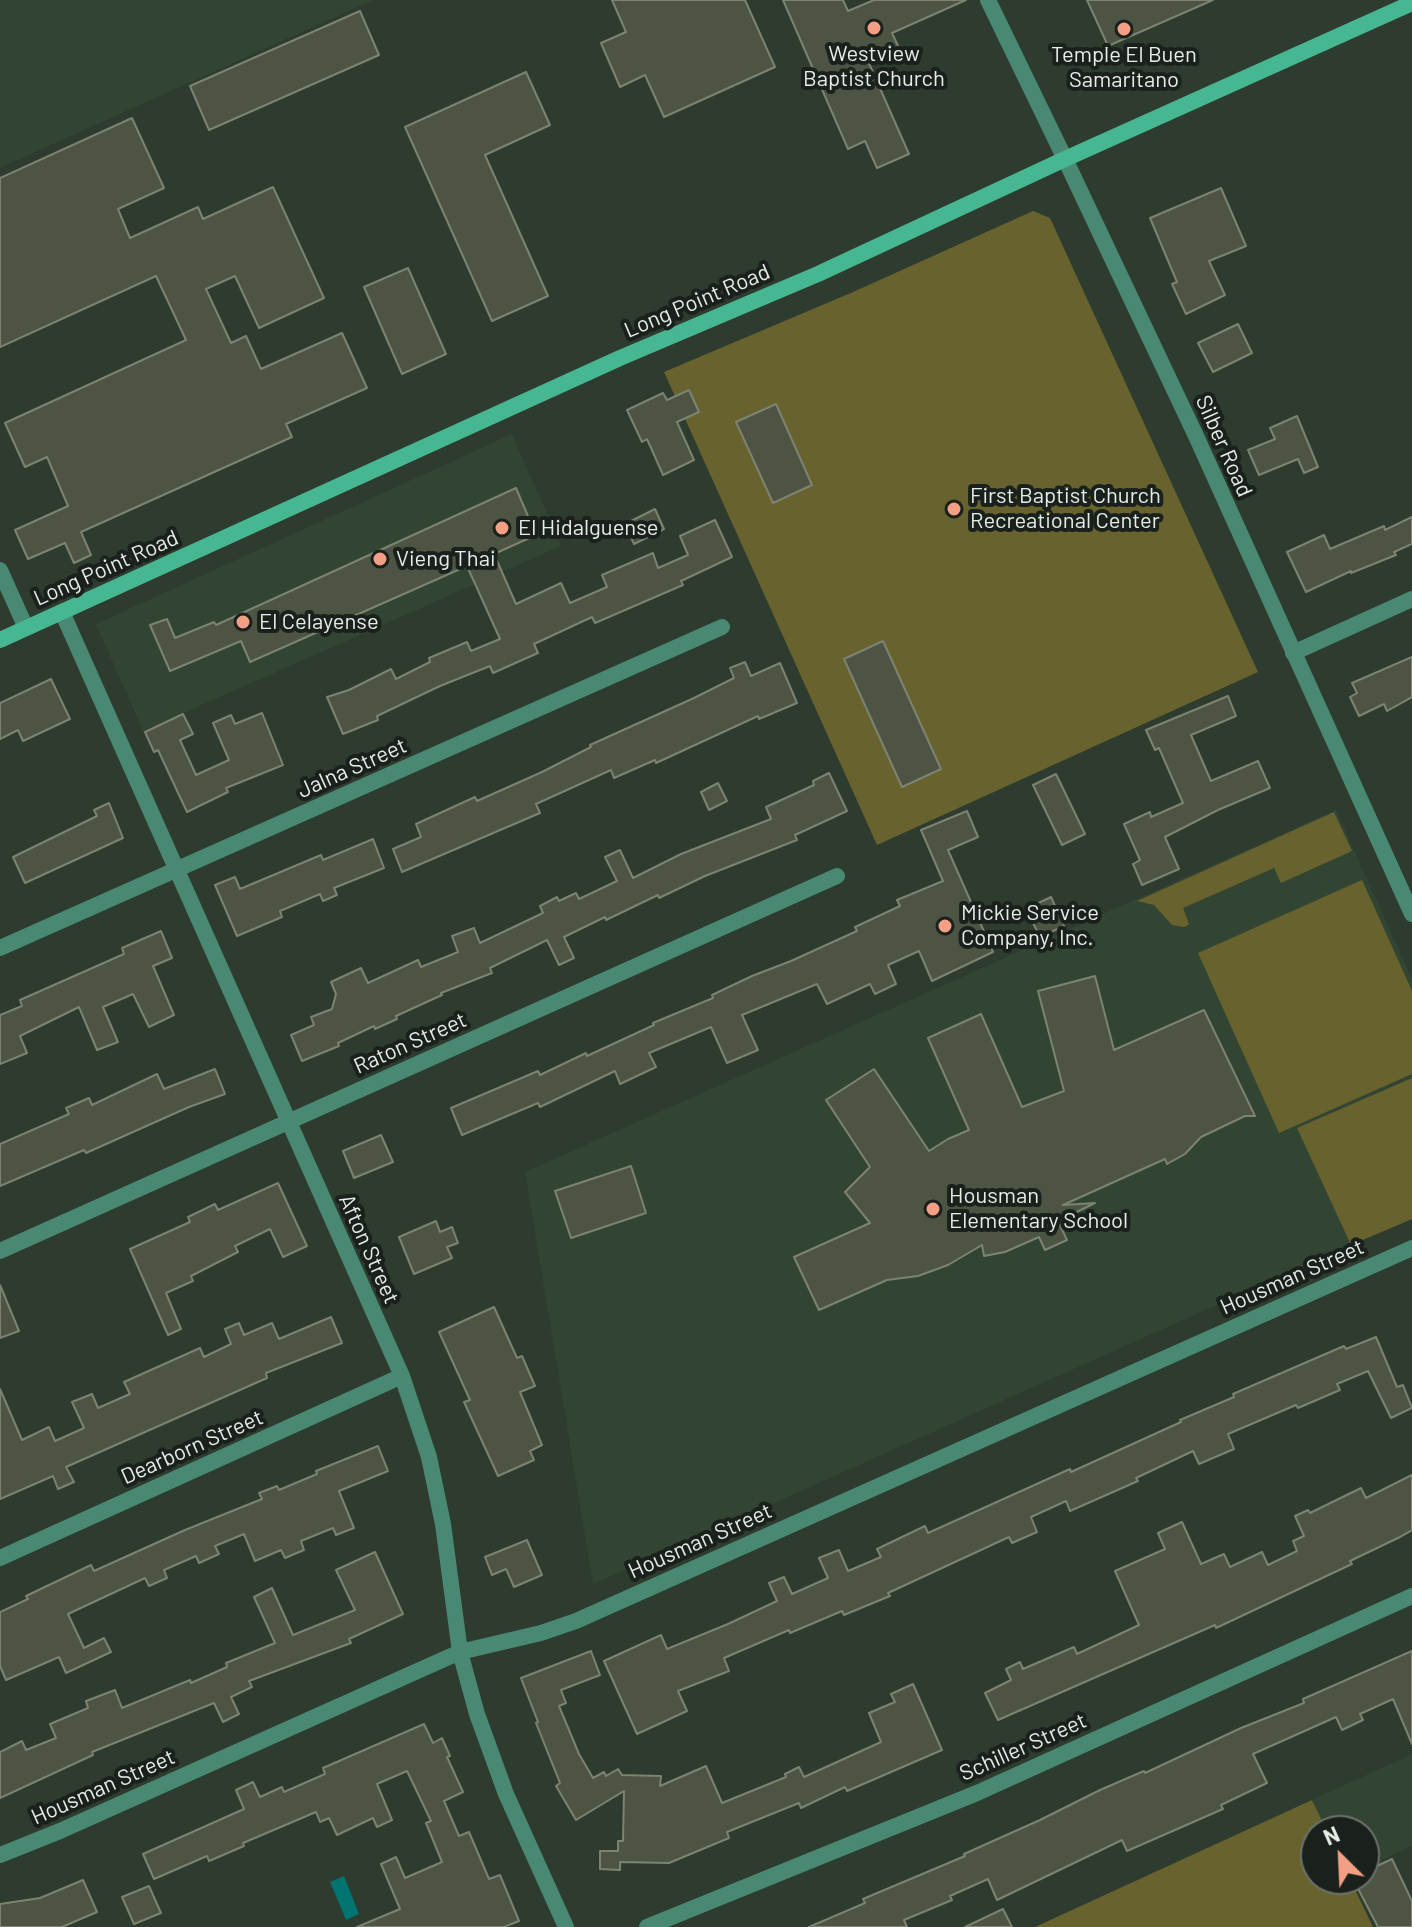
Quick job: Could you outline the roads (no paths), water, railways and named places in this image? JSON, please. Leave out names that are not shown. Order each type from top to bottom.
[{"type":"main road","name":"Long Point Road","points":[[0,640],[1412,3]]},
{"type":"street","name":"Silber Road","points":[[988,0],[1196,436],[1412,914]]},
{"type":"street","points":[[0,570],[26,628]]},
{"type":"street","points":[[1293,653],[1412,599]]},
{"type":"street","name":"Afton Street","points":[[62,612],[402,1376],[432,1470],[443,1524],[460,1652],[491,1758],[566,1927]]},
{"type":"street","name":"Jalna Street","points":[[0,948],[722,627]]},
{"type":"street","name":"Raton Street","points":[[0,1251],[837,876]]},
{"type":"street","name":"Housman Street","points":[[0,1855],[460,1652],[541,1633],[576,1621],[1412,1248]]},
{"type":"street","name":"Dearborn Street","points":[[0,1558],[402,1376]]},
{"type":"street","name":"Schiller Street","points":[[647,1927],[977,1793],[1412,1596]]},
{"type":"water","points":[[344,1876],[359,1914],[346,1920],[330,1882]]},
{"type":"place","name":"Westview Baptist Church","points":[[874,28]]},
{"type":"place","name":"Temple El Buen Samaritano","points":[[1124,29]]},
{"type":"place","name":"First Baptist Church Recreational Center","points":[[954,509]]},
{"type":"place","name":"El Hidalguense","points":[[502,528]]},
{"type":"place","name":"Vieng Thai","points":[[380,559]]},
{"type":"place","name":"El Celayense","points":[[243,622]]},
{"type":"place","name":"Mickie Service Company, Inc.","points":[[945,926]]},
{"type":"place","name":"Housman Elementary School","points":[[933,1209]]}]
